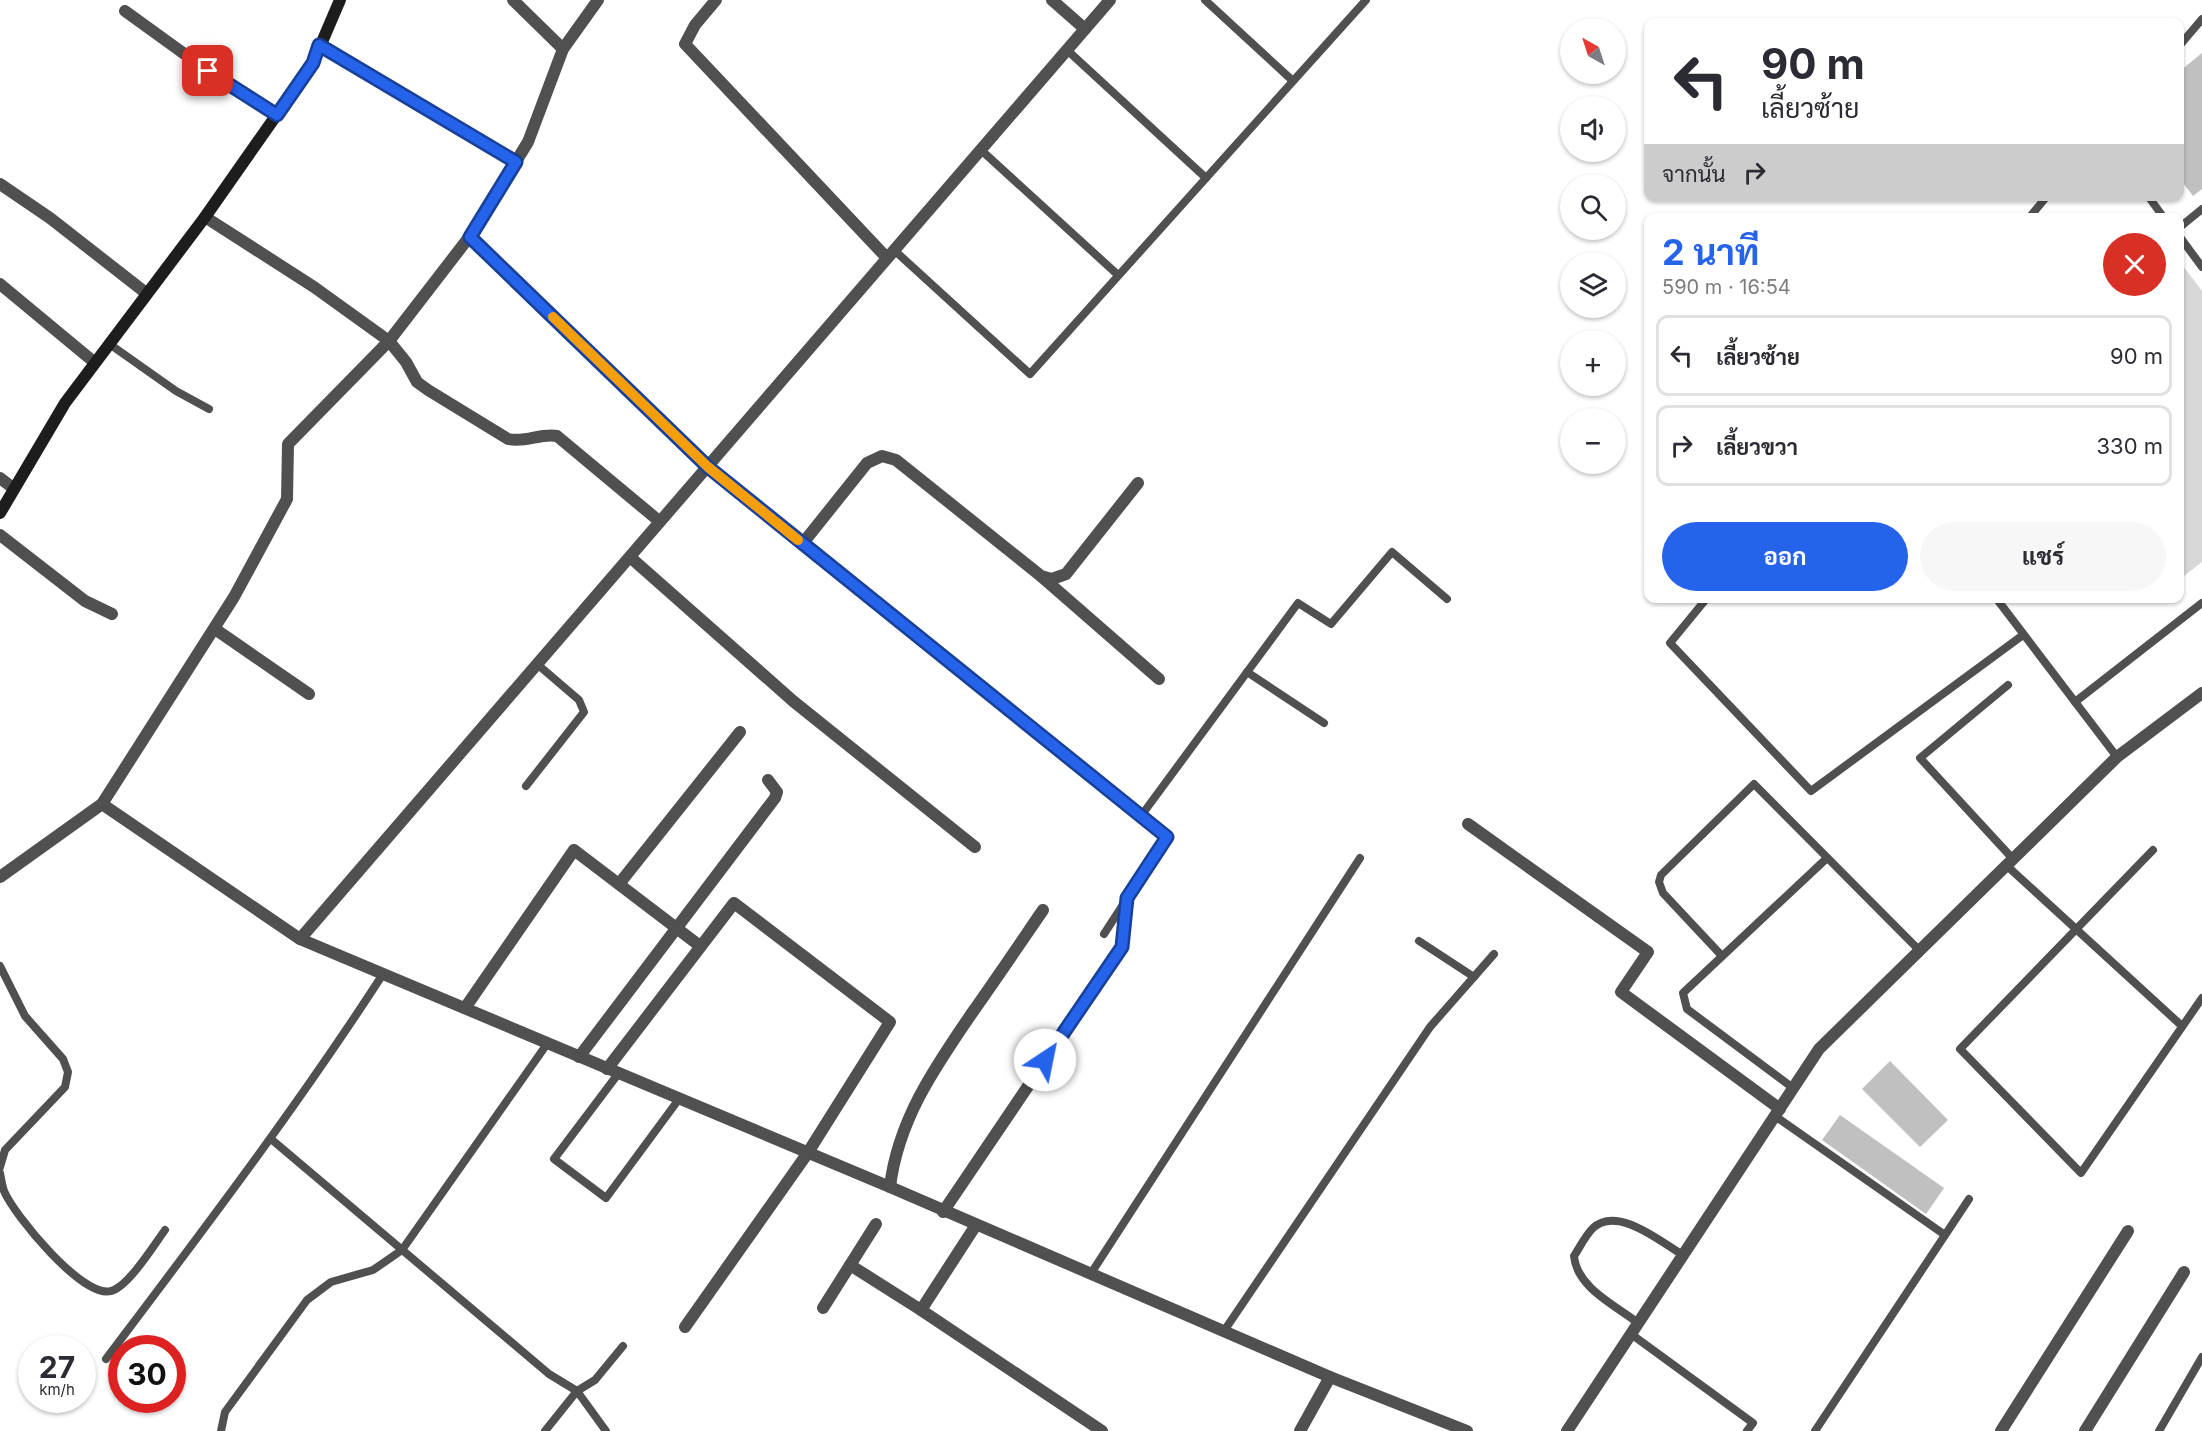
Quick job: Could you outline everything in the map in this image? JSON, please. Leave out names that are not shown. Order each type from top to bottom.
[{"type":"main road","points":[[0,513],[65,403],[205,217],[313,63],[340,0]]},
{"type":"street","points":[[513,0],[563,49]]},
{"type":"street","points":[[0,877],[102,804],[215,629],[287,499],[288,444],[389,341],[470,237],[528,142],[563,49],[598,0]]},
{"type":"street","points":[[716,0],[695,25],[685,44],[891,254]]},
{"type":"street","points":[[1052,0],[1085,29]]},
{"type":"street","points":[[300,939],[1110,0]]},
{"type":"street","points":[[125,11],[208,71],[277,115]]},
{"type":"street","points":[[319,45],[516,162]]},
{"type":"street","points":[[0,184],[50,218],[146,293]]},
{"type":"street","points":[[205,217],[314,287],[389,341],[406,362],[417,382],[428,390],[508,438],[519,441],[548,435],[557,436],[659,521]]},
{"type":"street","points":[[470,237],[708,467],[1071,759]]},
{"type":"street","points":[[0,284],[94,362]]},
{"type":"street","points":[[803,543],[867,464],[882,456],[896,460],[1041,576],[1159,679]]},
{"type":"street","points":[[0,478],[13,488]]},
{"type":"street","points":[[1041,576],[1052,579],[1066,574],[1138,483]]},
{"type":"street","points":[[0,535],[85,602],[112,614]]},
{"type":"street","points":[[630,557],[793,701],[975,847]]},
{"type":"street","points":[[215,629],[309,694]]},
{"type":"street","points":[[1567,1431],[1819,1049],[2117,758],[2202,693]]},
{"type":"street","points":[[619,884],[740,732]]},
{"type":"street","points":[[579,1057],[775,798],[777,792],[768,780]]},
{"type":"street","points":[[102,804],[300,939],[807,1154],[890,1186],[943,1212],[1330,1377],[1467,1431]]},
{"type":"street","points":[[1468,824],[1648,952],[1621,992],[1777,1112]]},
{"type":"street","points":[[465,1008],[574,850],[700,946]]},
{"type":"street","points":[[943,1212],[1122,947],[1127,898]]},
{"type":"street","points":[[612,1071],[700,946],[734,903],[890,1022],[807,1154],[685,1328]]},
{"type":"street","points":[[890,1186],[893,1160],[904,1127],[927,1083],[1043,910]]},
{"type":"street","points":[[823,1308],[876,1224]]},
{"type":"street","points":[[921,1310],[976,1225]]},
{"type":"street","points":[[2001,1431],[2128,1231]]},
{"type":"street","points":[[850,1265],[1102,1431]]},
{"type":"street","points":[[2085,1431],[2184,1272]]},
{"type":"street","points":[[1300,1431],[1330,1377]]},
{"type":"lane","points":[[1205,0],[1293,81]]},
{"type":"lane","points":[[891,254],[1030,374],[1366,0]]},
{"type":"lane","points":[[2184,40],[2202,19]]},
{"type":"lane","points":[[1067,50],[1206,178]]},
{"type":"lane","points":[[981,150],[1118,276]]},
{"type":"lane","points":[[2033,213],[2043,201]]},
{"type":"lane","points":[[2184,223],[2202,209]]},
{"type":"lane","points":[[2184,242],[2202,267]]},
{"type":"lane","points":[[108,344],[176,391],[209,409]]},
{"type":"lane","points":[[1141,816],[1298,603],[1331,624],[1392,552],[1448,599]]},
{"type":"lane","points":[[1703,603],[1670,643],[1811,791],[2023,635]]},
{"type":"lane","points":[[2000,603],[2117,758]]},
{"type":"lane","points":[[2075,702],[2202,603]]},
{"type":"lane","points":[[526,786],[584,712],[579,700],[537,664]]},
{"type":"lane","points":[[1247,672],[1324,723]]},
{"type":"lane","points":[[2008,685],[1920,758],[2009,862],[2076,929],[2182,1026]]},
{"type":"lane","points":[[1071,759],[1167,837],[1104,934]]},
{"type":"lane","points":[[1722,956],[1663,893],[1659,882],[1661,875],[1754,784],[1826,859],[1919,950]]},
{"type":"lane","points":[[2153,850],[1960,1049],[2081,1173],[2202,998]]},
{"type":"lane","points":[[1090,1275],[1360,858]]},
{"type":"lane","points":[[1793,1088],[1693,1014],[1684,1003],[1683,993],[1826,859]]},
{"type":"lane","points":[[1419,941],[1474,977]]},
{"type":"lane","points":[[1224,1331],[1430,1027],[1494,954]]},
{"type":"lane","points":[[0,966],[25,1016],[63,1059],[68,1072],[65,1087],[5,1150],[0,1167]]},
{"type":"lane","points":[[106,1359],[270,1139],[333,1051],[382,974]]},
{"type":"lane","points":[[221,1431],[225,1412],[307,1300],[331,1282],[374,1270],[402,1250],[547,1044]]},
{"type":"lane","points":[[612,1071],[554,1159],[606,1198],[679,1100]]},
{"type":"lane","points":[[1777,1112],[1945,1235]]},
{"type":"lane","points":[[270,1139],[549,1374],[577,1391],[606,1431]]},
{"type":"lane","points":[[0,1173],[4,1192],[31,1232],[65,1267],[96,1290],[111,1292],[123,1284],[165,1230]]},
{"type":"lane","points":[[1815,1431],[1969,1199]]},
{"type":"lane","points":[[1638,1323],[1589,1286],[1577,1273],[1574,1256],[1591,1230],[1603,1222],[1615,1220],[1630,1225],[1683,1255]]},
{"type":"lane","points":[[1631,1335],[1753,1423],[1747,1431]]},
{"type":"lane","points":[[545,1431],[577,1391],[595,1380],[622,1346]]},
{"type":"lane","points":[[2159,1431],[2202,1357]]},
{"type":"shaded area","points":[[2184,267],[2202,291],[2202,562],[2184,576]]},
{"type":"building","points":[[2202,53],[2202,189],[2193,196],[2184,184],[2184,68]]},
{"type":"building","points":[[1890,1061],[1948,1120],[1920,1147],[1862,1089]]},
{"type":"building","points":[[1840,1115],[1944,1188],[1926,1214],[1822,1140]]},
{"type":"slow traffic","points":[[553,317],[708,467],[798,540]]},
{"type":"route","points":[[208,71],[277,115],[313,63],[319,45],[516,162],[470,237],[708,467],[1167,837],[1127,898],[1122,947],[1045,1060]]}]
